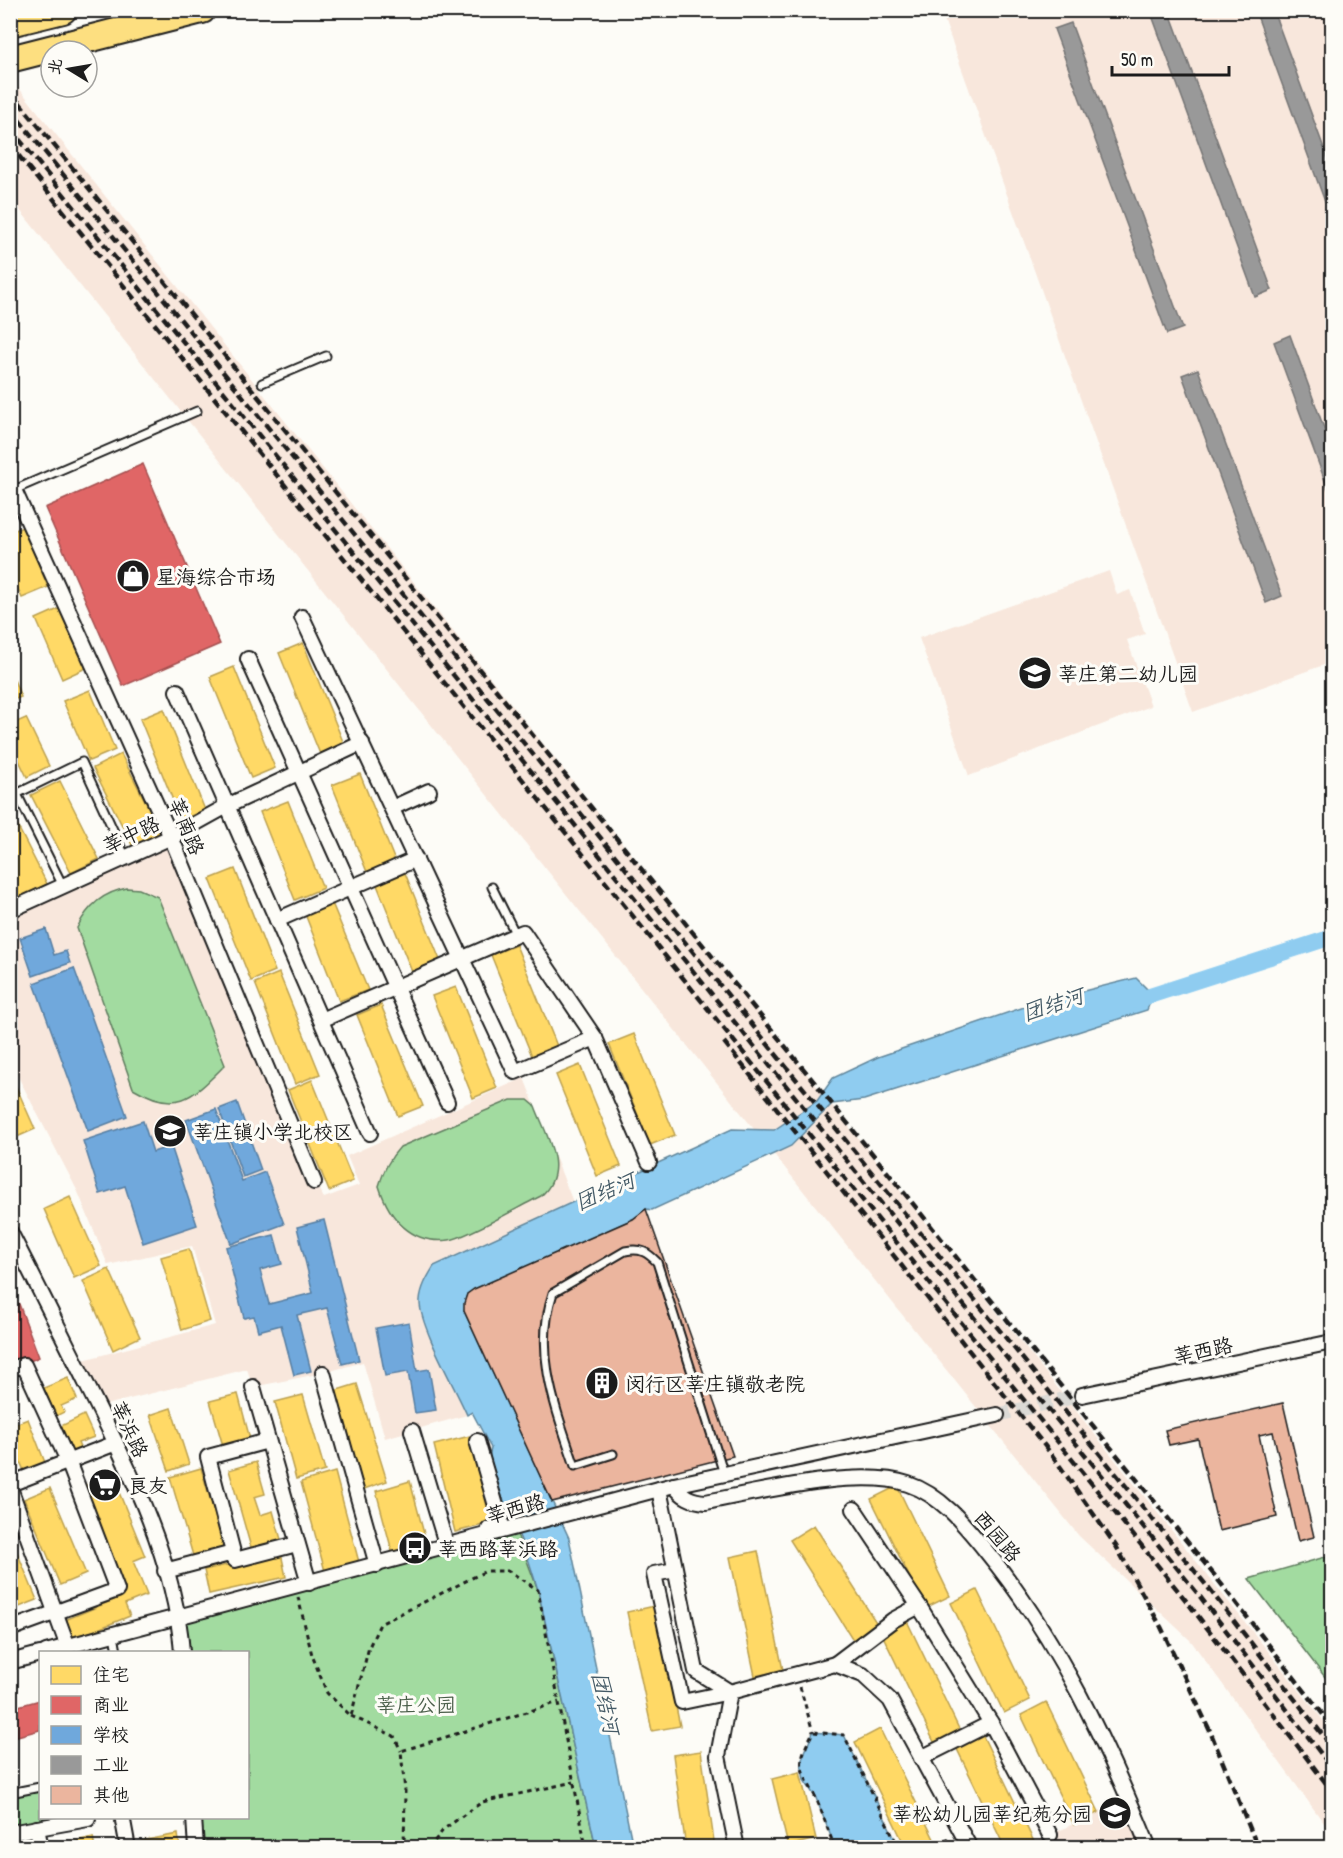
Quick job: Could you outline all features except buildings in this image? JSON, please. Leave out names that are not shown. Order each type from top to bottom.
[{"type":"highway","points":[[10,23],[63,10]]},
{"type":"highway","points":[[10,59],[202,10]]},
{"type":"street","name":"莘南路","points":[[12,490],[171,837],[314,1182]]},
{"type":"street","points":[[302,617],[514,1072],[595,1038]]},
{"type":"street","points":[[248,659],[447,1102]]},
{"type":"street","points":[[177,691],[370,1133]]},
{"type":"street","name":"莘中路","points":[[10,910],[171,837],[227,806],[362,743]]},
{"type":"street","points":[[392,808],[429,791]]},
{"type":"street","points":[[277,920],[416,859]]},
{"type":"street","points":[[321,1020],[523,932],[595,1038],[649,1161]]},
{"type":"street","name":"莘浜路","points":[[12,1239],[116,1443],[155,1536],[179,1618],[182,1651]]},
{"type":"street","name":"莘西路","points":[[1082,1395],[1332,1342]]},
{"type":"street","points":[[10,1369],[24,1365],[68,1461],[117,1590],[55,1612],[12,1623]]},
{"type":"street","points":[[323,1373],[377,1566]]},
{"type":"street","points":[[253,1387],[297,1544],[302,1585]]},
{"type":"street","name":"莘西路","points":[[57,1651],[674,1485],[997,1415]]},
{"type":"street","points":[[412,1431],[447,1547]]},
{"type":"street","points":[[268,1441],[208,1457],[233,1553],[235,1560],[297,1544]]},
{"type":"street","points":[[470,1541],[478,1532],[502,1526],[477,1441]]},
{"type":"street","points":[[10,1484],[116,1443]]},
{"type":"street","name":"西园路","points":[[674,1485],[682,1495],[694,1501],[706,1502],[823,1482],[893,1480],[924,1491],[945,1506],[978,1541],[1032,1613],[1088,1709],[1116,1767],[1149,1848]]},
{"type":"street","points":[[10,1488],[55,1612],[74,1648]]},
{"type":"street","points":[[659,1489],[696,1671],[730,1692]]},
{"type":"street","points":[[854,1509],[919,1606],[991,1723],[1050,1835]]},
{"type":"street","points":[[165,1571],[233,1553]]},
{"type":"street","points":[[675,1570],[654,1574],[682,1702],[730,1692],[835,1664],[892,1620],[919,1606]]},
{"type":"street","points":[[10,1662],[39,1654]]},
{"type":"street","points":[[835,1664],[855,1671],[878,1686],[890,1700],[970,1848]]},
{"type":"street","points":[[730,1692],[718,1756],[737,1848]]},
{"type":"street","points":[[921,1758],[991,1723]]},
{"type":"street","points":[[10,1833],[88,1819]]},
{"type":"street","points":[[194,1819],[196,1848]]},
{"type":"street","points":[[123,1821],[128,1848]]},
{"type":"street","points":[[37,1828],[41,1848]]},
{"type":"lane","points":[[262,383],[326,356]]},
{"type":"lane","points":[[12,490],[197,411]]},
{"type":"lane","points":[[63,886],[14,796],[82,762],[126,858]]},
{"type":"lane","points":[[492,887],[516,935]]},
{"type":"lane","points":[[613,1454],[575,1466],[547,1381],[545,1317],[553,1293],[626,1251],[637,1249],[647,1252],[657,1262],[724,1474]]},
{"type":"lane","points":[[114,1635],[117,1651]]},
{"type":"lane","points":[[10,1793],[39,1787]]},
{"type":"path","points":[[351,1716],[369,1647],[380,1624],[486,1571],[509,1571],[538,1590],[586,1848]]},
{"type":"path","points":[[302,1585],[312,1655],[327,1693],[351,1716],[394,1736],[401,1751],[405,1791],[404,1848]]},
{"type":"path","points":[[796,1674],[813,1732],[801,1762],[804,1780],[816,1798],[835,1848]]},
{"type":"path","points":[[401,1751],[559,1702]]},
{"type":"path","points":[[813,1732],[844,1735],[899,1848]]},
{"type":"path","points":[[429,1848],[444,1828],[482,1802],[574,1782]]},
{"type":"path","points":[[928,1848],[962,1833]]},
{"type":"shaded area","points":[[941,11],[1332,11],[1332,662],[1193,712]]},
{"type":"shaded area","points":[[10,77],[1332,1731],[1332,1834],[1191,1641],[1079,1536],[11,199]]},
{"type":"shaded area","name":"莘庄第二幼儿园","points":[[1109,571],[1117,595],[1130,590],[1145,634],[1127,640],[1151,706],[969,776],[919,638]]},
{"type":"shaded area","name":"莘庄镇小学北校区","points":[[171,837],[314,1182],[324,1198],[359,1185],[347,1156],[524,1078],[573,1202],[434,1266],[447,1369],[467,1415],[385,1438],[363,1362],[323,1373],[253,1387],[247,1369],[98,1407],[76,1362],[215,1325],[192,1246],[108,1265],[78,1192],[11,1063],[10,910]]},
{"type":"shaded area","name":"莘松幼儿园莘纪苑分园","points":[[1128,1797],[1149,1848],[1024,1848]]},
{"type":"green space","points":[[127,888],[139,889],[158,897],[225,1065],[203,1086],[184,1099],[162,1100],[133,1088],[77,928],[86,913],[97,902],[111,893]]},
{"type":"green space","points":[[511,1100],[528,1100],[535,1106],[553,1152],[555,1164],[550,1186],[541,1196],[457,1238],[435,1240],[423,1238],[404,1227],[389,1209],[379,1186],[387,1165],[396,1151],[400,1147]]},
{"type":"green space","name":"莘庄公园","points":[[515,1529],[538,1590],[596,1847],[196,1847],[194,1819],[249,1819],[249,1651],[182,1651],[179,1618]]},
{"type":"green space","points":[[1332,1555],[1332,1686],[1249,1579]]},
{"type":"green space","points":[[39,1787],[39,1819],[83,1819],[11,1833],[11,1793]]},
{"type":"water","points":[[1136,978],[1153,995],[1147,1010],[864,1100],[832,1104],[791,1146],[652,1210],[646,1209],[633,1219],[467,1294],[464,1311],[569,1538],[633,1847],[596,1847],[538,1590],[526,1552],[488,1463],[491,1448],[472,1412],[467,1415],[431,1340],[421,1311],[422,1291],[434,1266],[732,1129],[774,1130],[817,1101],[833,1078],[878,1057],[1039,1002]]},
{"type":"water","points":[[1332,1593],[1332,1636],[1326,1630],[1327,1594]]},
{"type":"water","points":[[813,1732],[844,1735],[899,1847],[835,1847],[816,1798],[804,1780],[801,1762]]},
{"type":"waterway","name":"团结河","points":[[1134,1001],[1332,937]]},
{"type":"tunnel","points":[[997,1415],[1082,1395]]},
{"type":"railway","points":[[10,91],[1215,1576],[1332,1726]]},
{"type":"railway","points":[[10,109],[1206,1585],[1332,1747]]},
{"type":"railway","points":[[10,128],[1198,1594],[1332,1768]]},
{"type":"railway","points":[[10,145],[1188,1603],[1332,1791]]},
{"type":"railway","points":[[724,1042],[1052,1455],[1116,1546],[1161,1627],[1210,1731],[1258,1848]]},
{"type":"place","name":"星海综合市场","points":[[133,576]]},
{"type":"place","name":"莘庄第二幼儿园","points":[[1035,673]]},
{"type":"place","name":"莘庄镇小学北校区","points":[[170,1131]]},
{"type":"place","name":"闵行区莘庄镇敬老院","points":[[602,1383]]},
{"type":"place","name":"良友","points":[[105,1485]]},
{"type":"place","name":"莘西路莘浜路","points":[[415,1548]]},
{"type":"place","name":"莘松幼儿园莘纪苑分园","points":[[1115,1813]]}]
